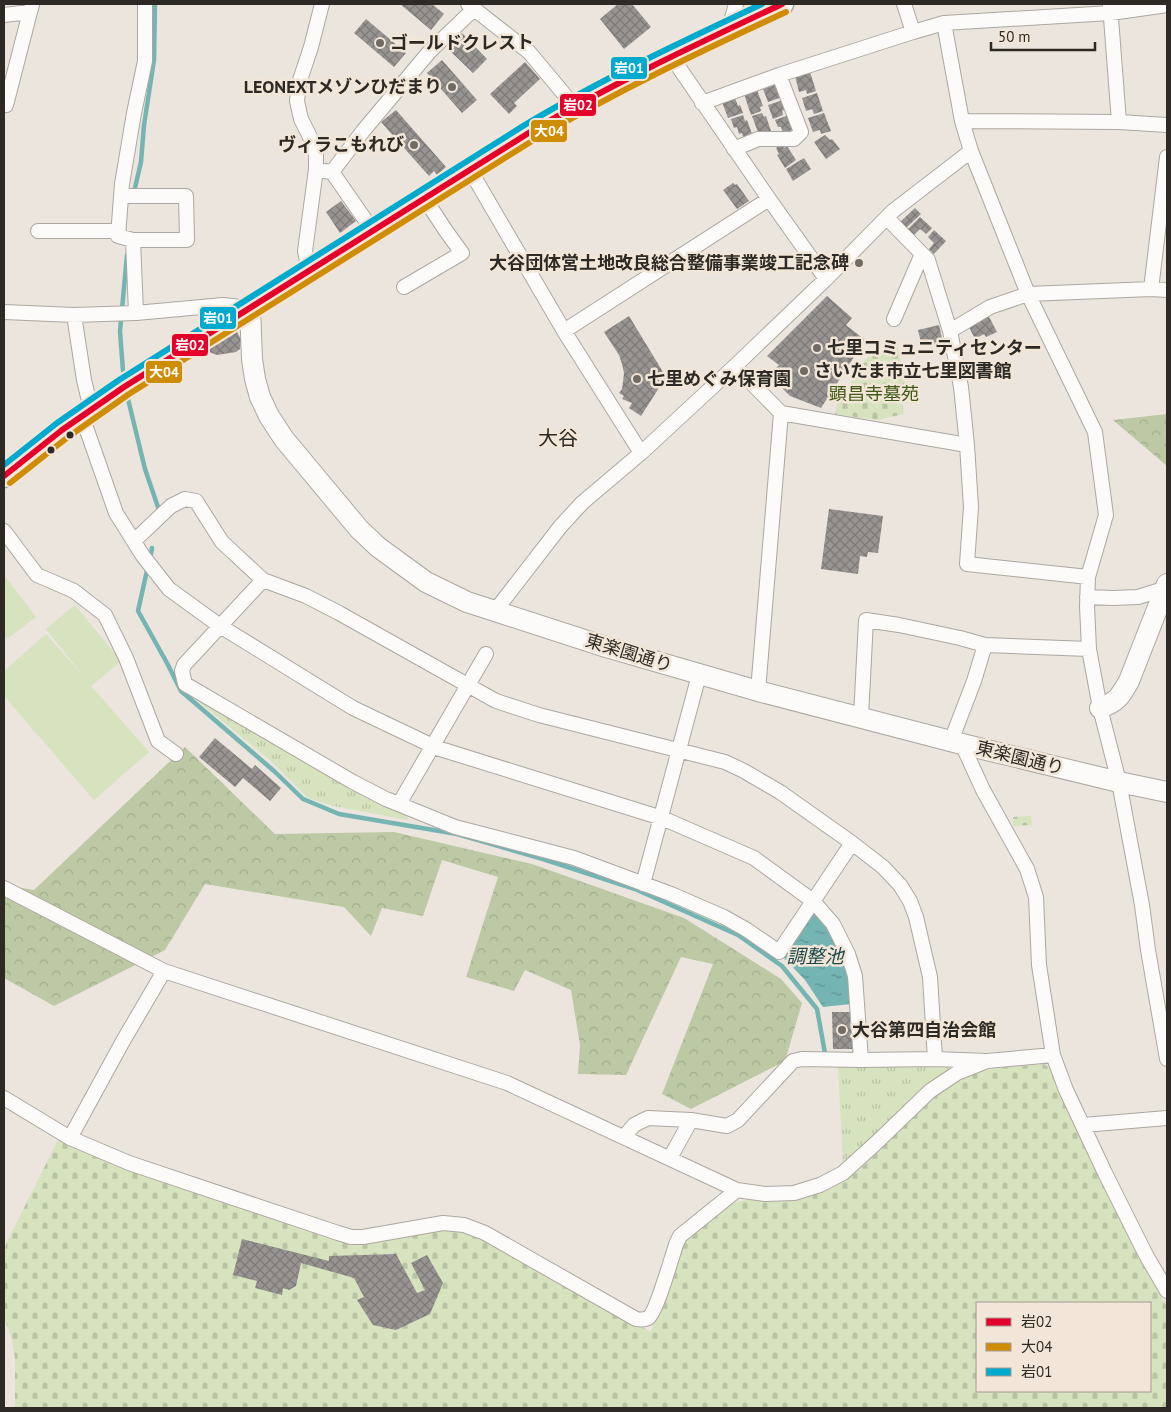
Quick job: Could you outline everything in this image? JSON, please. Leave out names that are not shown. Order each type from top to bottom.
[{"type":"main road","points":[[4,476],[87,412],[309,270],[574,106],[671,56],[782,4]]},
{"type":"street","points":[[121,196],[186,196],[187,240],[132,240],[118,236],[119,231],[121,196],[122,184],[145,61],[145,4]]},
{"type":"street","points":[[309,270],[305,252],[316,169],[316,154],[314,145],[301,119],[297,101],[299,83],[322,4]]},
{"type":"street","points":[[729,29],[736,4]]},
{"type":"street","points":[[904,4],[913,32]]},
{"type":"street","points":[[702,102],[779,75],[944,23],[1167,4]]},
{"type":"street","points":[[332,172],[363,131],[430,51],[471,6],[529,52],[574,106]]},
{"type":"street","points":[[4,15],[31,8],[6,105],[4,105]]},
{"type":"street","points":[[1111,8],[1119,122]]},
{"type":"street","points":[[944,23],[962,121],[971,151],[1028,294],[1095,432],[1106,515],[1088,577],[1087,598],[1090,650],[1100,708],[1119,782],[1142,905],[1167,1059]]},
{"type":"street","points":[[671,56],[768,199],[826,279]]},
{"type":"street","points":[[734,149],[758,139],[794,138],[800,132],[779,75]]},
{"type":"street","points":[[962,121],[1119,122],[1167,125]]},
{"type":"street","points":[[495,612],[560,527],[582,503],[641,453],[735,366],[893,212],[971,151]]},
{"type":"street","points":[[1151,289],[1167,157]]},
{"type":"street","points":[[316,169],[332,172],[373,231]]},
{"type":"street","points":[[470,170],[564,331],[641,453]]},
{"type":"street","points":[[404,287],[462,253],[425,199]]},
{"type":"street","points":[[564,331],[768,199]]},
{"type":"street","points":[[887,218],[928,260],[950,332],[961,387],[967,445],[971,507],[967,564],[1088,577]]},
{"type":"street","points":[[38,231],[119,231]]},
{"type":"street","points":[[126,313],[132,240]]},
{"type":"street","points":[[894,319],[922,254]]},
{"type":"street","points":[[950,332],[990,307],[1028,294],[1167,290]]},
{"type":"street","points":[[4,312],[74,315],[223,306],[250,308]]},
{"type":"street","name":"東楽園通り","points":[[250,308],[252,359],[255,379],[260,397],[269,416],[284,439],[359,529],[378,547],[426,582],[467,602],[495,612],[699,675],[956,743],[1167,792]]},
{"type":"street","points":[[74,315],[87,412],[116,514],[143,556],[169,589],[220,626],[353,708],[433,746],[662,818],[754,858],[813,901],[833,924],[848,954],[855,976],[861,1060]]},
{"type":"street","points":[[735,366],[781,413],[967,445]]},
{"type":"street","points":[[758,691],[781,413]]},
{"type":"street","points":[[134,541],[171,506],[185,499],[196,501],[222,542],[263,580],[306,596],[339,612],[496,701],[539,715],[725,762],[780,792],[884,867],[900,885],[910,901],[916,917],[930,977],[935,1060]]},
{"type":"street","points":[[4,532],[37,575],[74,591],[105,615],[126,658],[158,740],[176,754]]},
{"type":"street","points":[[263,580],[184,665],[182,671],[185,684],[353,782],[386,799],[455,826],[574,858],[701,906],[747,930],[779,952],[852,843]]},
{"type":"street","points":[[1087,598],[1138,596],[1167,587]]},
{"type":"street","points":[[1100,708],[1112,704],[1122,694],[1129,682],[1167,587]]},
{"type":"street","points":[[861,717],[866,620],[899,625],[985,645],[1090,650]]},
{"type":"street","points":[[985,645],[956,743],[1028,869],[1036,897],[1039,965],[1053,1055],[1066,1090],[1105,1173],[1167,1291]]},
{"type":"street","points":[[400,804],[486,654]]},
{"type":"street","points":[[643,884],[699,675]]},
{"type":"street","points":[[4,888],[164,971],[507,1083],[737,1190],[765,1194],[794,1193],[820,1185],[843,1173],[930,1091],[957,1073],[987,1060]]},
{"type":"street","points":[[70,1138],[164,971]]},
{"type":"street","points":[[624,1137],[634,1125],[648,1118],[690,1120],[727,1126],[738,1120],[793,1061],[802,1059],[987,1060],[1053,1055]]},
{"type":"street","points":[[4,1098],[70,1138],[129,1164],[351,1237],[363,1237],[443,1223],[464,1225],[484,1232],[636,1319],[642,1320],[647,1319],[654,1308],[680,1236],[737,1190]]},
{"type":"street","points":[[1083,1125],[1167,1118]]},
{"type":"street","points":[[670,1158],[690,1120]]},
{"type":"green space","name":"顕昌寺墓苑","points":[[897,343],[907,391],[900,392],[904,414],[876,420],[835,414],[837,405],[866,359]]},
{"type":"green space","points":[[1167,414],[1167,466],[1113,420]]},
{"type":"green space","points":[[4,575],[36,617],[7,639],[4,635]]},
{"type":"green space","points":[[75,605],[121,661],[91,686],[149,752],[94,800],[4,696],[4,671],[46,634],[86,679],[46,629]]},
{"type":"green space","points":[[184,690],[408,812],[407,820],[334,806],[308,798],[270,760]]},
{"type":"green space","points":[[185,747],[275,834],[394,832],[532,864],[684,918],[781,979],[802,1003],[785,1061],[691,1109],[662,1094],[713,964],[681,957],[626,1075],[578,1074],[580,1045],[571,990],[525,970],[514,991],[466,977],[498,877],[442,860],[423,916],[382,908],[371,936],[344,907],[205,884],[165,950],[54,1006],[4,978],[4,885],[34,890]]},
{"type":"green space","points":[[1031,816],[1032,825],[1013,826],[1013,817]]},
{"type":"green space","points":[[1044,1064],[1049,1067],[1087,1154],[1167,1307],[1167,1408],[15,1408],[15,1358],[12,1339],[4,1317],[4,1256],[6,1244],[58,1140],[106,1162],[342,1242],[369,1242],[430,1227],[472,1232],[651,1332],[683,1244],[721,1210],[731,1204],[745,1200],[793,1199],[810,1196],[832,1188],[863,1166],[936,1096],[976,1074],[1004,1067]]},
{"type":"green space","points":[[838,1066],[947,1066],[950,1071],[919,1092],[843,1165]]},
{"type":"water","name":"調整池","points":[[812,913],[818,913],[834,940],[848,973],[851,1004],[823,1007],[805,980],[783,957]]},
{"type":"building","points":[[400,4],[432,4],[444,14],[431,30]]},
{"type":"building","points":[[618,4],[632,4],[651,27],[624,49],[600,19]]},
{"type":"building","name":"ゴールドクレスト","points":[[366,19],[406,53],[394,67],[354,33]]},
{"type":"building","points":[[462,33],[487,59],[473,73],[447,48]]},
{"type":"building","name":"LEONEXTメゾンひだまり","points":[[442,60],[477,100],[462,113],[427,73]]},
{"type":"building","points":[[525,62],[540,79],[514,103],[517,106],[509,114],[490,94]]},
{"type":"building","points":[[810,72],[816,91],[807,94],[806,90],[799,92],[795,76]]},
{"type":"building","points":[[777,84],[785,96],[768,102],[763,89]]},
{"type":"building","points":[[757,90],[763,106],[760,107],[761,111],[751,115],[744,94]]},
{"type":"building","points":[[817,93],[823,111],[814,114],[812,109],[806,111],[802,98]]},
{"type":"building","points":[[735,98],[743,113],[728,118],[722,102]]},
{"type":"building","points":[[786,99],[789,108],[782,111],[783,115],[773,119],[768,105]]},
{"type":"building","name":"ヴィラこもれび","points":[[396,110],[446,167],[437,175],[434,171],[429,176],[381,122]]},
{"type":"building","points":[[762,113],[764,117],[766,116],[771,131],[759,135],[752,116]]},
{"type":"building","points":[[824,113],[831,131],[821,134],[820,130],[813,132],[808,118]]},
{"type":"building","points":[[792,114],[795,129],[783,133],[775,120]]},
{"type":"building","points":[[743,115],[752,134],[743,137],[742,133],[739,134],[737,127],[734,128],[731,119]]},
{"type":"building","points":[[825,135],[830,140],[832,139],[840,149],[826,159],[814,142]]},
{"type":"building","points":[[782,144],[784,148],[787,146],[796,160],[785,168],[777,155],[779,154],[776,148]]},
{"type":"building","points":[[804,158],[811,169],[793,181],[786,169]]},
{"type":"building","points":[[733,183],[737,184],[749,201],[737,209],[723,190]]},
{"type":"building","points":[[341,201],[356,221],[340,233],[326,212]]},
{"type":"building","points":[[915,208],[921,214],[906,228],[900,222]]},
{"type":"building","points":[[920,217],[932,228],[926,234],[920,229],[914,235],[908,229]]},
{"type":"building","points":[[934,230],[946,241],[934,254],[929,249],[934,243],[928,237]]},
{"type":"building","name":"七里コミュニティセンター","points":[[827,296],[852,318],[846,325],[865,340],[821,408],[790,396],[769,375],[779,365],[767,356]]},
{"type":"building","points":[[988,315],[997,332],[986,337],[984,334],[975,339],[968,325]]},
{"type":"building","points":[[629,316],[666,377],[641,416],[629,408],[632,403],[622,399],[624,396],[619,393],[622,389],[624,373],[622,364],[619,355],[604,332]]},
{"type":"building","points":[[939,325],[943,343],[922,347],[918,330]]},
{"type":"building","points":[[237,332],[241,339],[240,349],[236,352],[217,355],[209,352],[208,349]]},
{"type":"building","points":[[829,509],[883,516],[878,553],[868,552],[867,557],[860,556],[858,574],[821,569]]},
{"type":"building","points":[[215,738],[252,769],[255,765],[281,788],[270,801],[243,778],[235,787],[199,757]]},
{"type":"building","points":[[832,1012],[850,1012],[850,1025],[854,1025],[852,1049],[833,1049]]},
{"type":"building","points":[[242,1239],[329,1261],[329,1256],[396,1254],[417,1293],[425,1290],[411,1263],[427,1255],[443,1283],[430,1314],[396,1330],[373,1325],[357,1300],[364,1297],[354,1278],[301,1263],[296,1286],[289,1290],[283,1288],[282,1295],[255,1288],[257,1281],[233,1275]]},
{"type":"waterway","points":[[134,192],[141,162],[144,125],[154,60],[155,4]]},
{"type":"waterway","points":[[123,371],[120,331],[127,255]]},
{"type":"waterway","points":[[128,399],[145,469],[160,513]]},
{"type":"waterway","points":[[150,559],[152,548]]},
{"type":"waterway","points":[[148,566],[138,611],[181,691],[274,771],[303,799],[339,814],[457,834],[543,859],[635,889],[738,935],[782,966],[817,1009],[825,1053]]},
{"type":"transit line","name":"岩01","points":[[4,465],[57,423],[119,380],[523,126],[611,77],[762,4]]},
{"type":"transit line","name":"岩02","points":[[4,476],[62,430],[124,387],[527,134],[621,82],[782,4]]},
{"type":"transit line","name":"大04","points":[[10,483],[68,437],[129,394],[532,141],[594,106],[657,74],[786,12]]},
{"type":"place","name":"ゴールドクレスト","points":[[380,43]]},
{"type":"place","name":"LEONEXTメゾンひだまり","points":[[452,87]]},
{"type":"place","name":"ヴィラこもれび","points":[[414,145]]},
{"type":"place","name":"大谷団体営土地改良総合整備事業竣工記念碑","points":[[859,263]]},
{"type":"place","name":"七里コミュニティセンター","points":[[817,348]]},
{"type":"place","name":"さいたま市立七里図書館","points":[[804,371]]},
{"type":"place","name":"七里めぐみ保育園","points":[[637,379]]},
{"type":"place","name":"大谷第四自治会館","points":[[842,1030]]},
{"type":"district","name":"大谷","points":[[558,438]]}]
